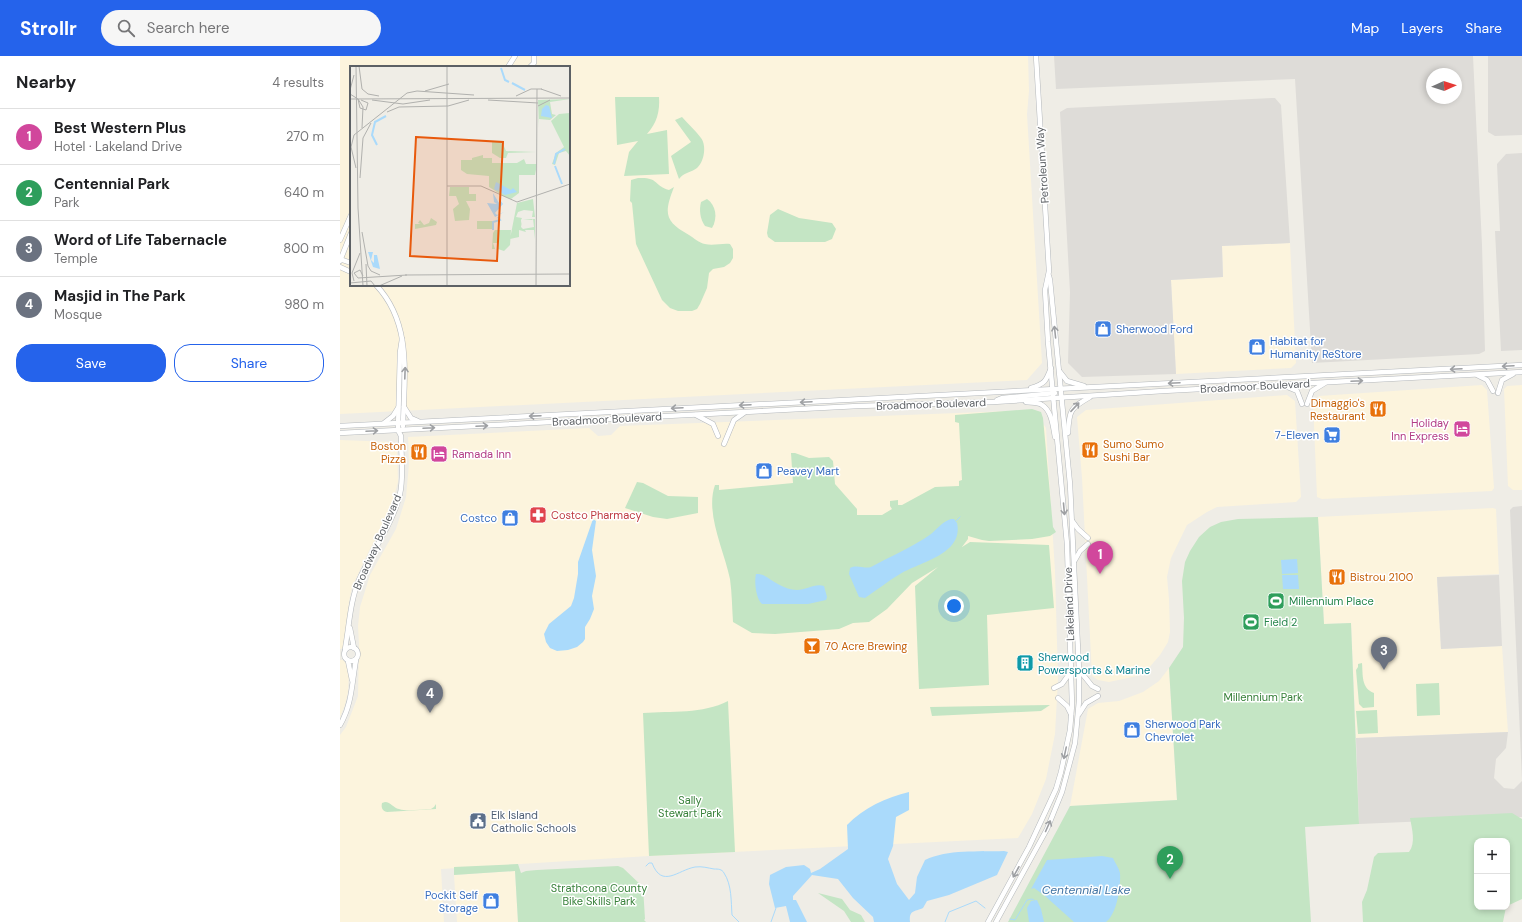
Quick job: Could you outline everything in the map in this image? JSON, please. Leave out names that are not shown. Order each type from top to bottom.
[{"type":"main road","points":[[509,66],[515,56]]},
{"type":"main road","points":[[532,66],[535,60],[534,56]]},
{"type":"main road","name":"Petroleum Way","points":[[1036,56],[1048,274],[1046,290],[1048,342],[1054,393]]},
{"type":"main road","points":[[340,240],[350,216]]},
{"type":"main road","points":[[350,235],[340,260],[350,263]]},
{"type":"main road","points":[[340,267],[350,272]]},
{"type":"main road","name":"Petroleum Way","points":[[1048,274],[1050,280],[1061,389]]},
{"type":"main road","points":[[377,286],[390,303],[398,320],[402,339],[400,352],[401,423],[403,430]]},
{"type":"main road","name":"Broadmoor Boulevard","points":[[340,432],[399,432],[403,430],[696,414],[993,402],[1020,400],[1054,393],[1061,389],[1522,365]]},
{"type":"main road","points":[[1025,390],[1043,384],[1048,377],[1051,366]]},
{"type":"main road","points":[[1059,370],[1067,381],[1092,387]]},
{"type":"main road","points":[[1498,393],[1502,380],[1515,372]]},
{"type":"main road","name":"Broadmoor Boulevard","points":[[340,426],[1025,390],[1054,393],[1062,397],[1091,396],[1522,372]]},
{"type":"main road","points":[[1476,374],[1487,380],[1493,391]]},
{"type":"main road","points":[[1281,385],[1297,391],[1305,404],[1312,391],[1328,382]]},
{"type":"main road","name":"Lakeland Drive","points":[[996,922],[1044,834],[1059,799],[1071,758],[1078,715],[1079,670],[1073,520],[1068,452],[1061,389]]},
{"type":"main road","points":[[993,402],[1002,398],[1054,393]]},
{"type":"main road","name":"Lakeland Drive","points":[[988,922],[1030,847],[1056,789],[1064,758],[1073,698],[1067,544],[1054,393]]},
{"type":"main road","points":[[1068,452],[1068,418],[1075,406],[1091,396]]},
{"type":"main road","points":[[1020,400],[1042,405],[1050,414],[1061,470]]},
{"type":"main road","points":[[401,407],[411,418],[420,422]]},
{"type":"main road","points":[[382,424],[393,416],[401,407]]},
{"type":"main road","points":[[724,444],[734,420],[745,412]]},
{"type":"main road","points":[[696,414],[713,424],[718,436]]},
{"type":"main road","name":"Broadway Boulevard","points":[[345,649],[354,595],[358,582],[388,523],[400,494],[402,476],[399,432],[401,423]]},
{"type":"main road","points":[[1073,520],[1078,529],[1088,538]]},
{"type":"main road","points":[[1074,562],[1080,551],[1088,544]]},
{"type":"main road","name":"Broadway Boulevard","points":[[350,626],[354,648]]},
{"type":"main road","points":[[340,725],[349,704],[358,654],[354,648],[350,647],[345,649],[344,656],[348,661],[352,683]]},
{"type":"main road","points":[[348,661],[353,662],[356,660]]},
{"type":"main road","points":[[1054,688],[1062,684],[1072,670]]},
{"type":"main road","points":[[1079,670],[1089,684],[1098,689]]},
{"type":"main road","points":[[1078,715],[1086,704],[1098,696]]},
{"type":"main road","points":[[1058,698],[1067,706],[1071,714]]},
{"type":"shaded area","points":[[340,56],[1028,56],[1029,91],[1027,114],[1042,363],[1027,380],[340,414]]},
{"type":"shaded area","points":[[1054,56],[1473,56],[1482,245],[1485,351],[1479,354],[1312,363],[1295,79],[1056,89]]},
{"type":"shaded area","points":[[1488,56],[1522,56],[1522,135],[1495,136],[1488,132]]},
{"type":"shaded area","points":[[1275,98],[1281,105],[1290,243],[1222,246],[1223,277],[1171,280],[1176,374],[1082,377],[1068,363],[1070,292],[1060,112],[1067,108]]},
{"type":"shaded area","points":[[1522,153],[1522,350],[1501,351],[1495,231],[1500,231],[1497,164],[1506,154]]},
{"type":"shaded area","points":[[1290,243],[1296,363],[1291,368],[1176,374],[1171,280],[1223,277],[1222,246]]},
{"type":"shaded area","points":[[1482,385],[1487,390],[1494,488],[1492,491],[1322,499],[1317,497],[1313,401],[1319,396]]},
{"type":"shaded area","points":[[1522,385],[1522,490],[1513,490],[1508,486],[1504,389],[1507,386]]},
{"type":"shaded area","points":[[1287,395],[1295,401],[1301,497],[1296,502],[1217,507],[1187,525],[1171,558],[1167,577],[1170,632],[1168,642],[1160,655],[1147,670],[1137,676],[1109,682],[1098,680],[1092,676],[1082,478],[1077,417],[1086,410]]},
{"type":"shaded area","points":[[1010,411],[1039,418],[1046,428],[1055,571],[1058,679],[1055,734],[1046,779],[1032,814],[1018,838],[649,856],[441,869],[444,922],[340,922],[340,735],[346,727],[358,696],[358,626],[360,607],[370,575],[396,529],[406,497],[409,464],[408,437],[589,428],[598,436],[611,435],[620,426]]},
{"type":"shaded area","points":[[340,440],[393,442],[397,446],[398,482],[390,512],[352,587],[349,602],[345,648],[340,649]]},
{"type":"shaded area","points":[[1522,506],[1522,780],[1510,510],[1513,507]]},
{"type":"shaded area","points":[[1496,509],[1499,574],[1437,577],[1441,649],[1502,646],[1508,732],[1356,738],[1351,623],[1324,624],[1318,517]]},
{"type":"shaded area","points":[[1499,575],[1502,646],[1441,649],[1437,577]]},
{"type":"shaded area","points":[[340,660],[343,660],[347,664],[349,673],[348,692],[340,717]]},
{"type":"shaded area","points":[[1169,668],[1177,800],[1070,806],[1088,709],[1098,703],[1119,701],[1143,692],[1159,681]]},
{"type":"shaded area","points":[[1508,732],[1506,748],[1496,759],[1494,778],[1504,788],[1514,789],[1522,781],[1522,817],[1359,824],[1356,738]]},
{"type":"shaded area","points":[[515,871],[518,922],[457,922],[454,875]]},
{"type":"green space","points":[[615,97],[659,97],[657,117],[647,134],[667,130],[669,174],[624,176],[629,152],[638,141],[617,145]]},
{"type":"green space","points":[[682,117],[703,141],[704,154],[701,162],[695,170],[683,175],[679,179],[671,156],[691,142],[675,120]]},
{"type":"green space","points":[[638,178],[653,180],[660,186],[669,190],[674,187],[669,204],[668,216],[671,221],[681,230],[699,242],[711,245],[730,244],[733,249],[733,258],[730,263],[724,267],[713,269],[709,273],[707,288],[697,309],[692,311],[678,311],[670,308],[662,300],[636,244],[632,203],[630,201],[631,180]]},
{"type":"green space","points":[[707,199],[714,208],[715,212],[715,220],[712,228],[705,226],[700,214],[701,202]]},
{"type":"green space","points":[[778,209],[799,218],[832,223],[836,229],[832,239],[825,242],[775,242],[768,237],[767,233],[770,215]]},
{"type":"green space","points":[[1032,409],[1041,412],[1043,418],[1053,527],[1056,532],[1050,536],[1032,539],[989,541],[968,536],[968,539],[962,547],[970,542],[1049,545],[1054,608],[987,615],[989,685],[919,689],[915,586],[938,567],[912,583],[887,609],[869,622],[853,623],[839,629],[775,634],[752,633],[733,622],[730,579],[716,532],[712,507],[715,485],[719,485],[719,490],[793,483],[791,453],[809,458],[829,457],[833,461],[835,484],[857,509],[857,515],[882,515],[892,509],[890,506],[890,501],[898,500],[898,505],[902,505],[935,487],[959,486],[959,481],[962,480],[959,423],[955,422],[955,415]]},
{"type":"green space","points":[[637,482],[643,483],[668,496],[698,497],[698,513],[667,519],[653,517],[625,508]]},
{"type":"green space","name":"Millennium Park","points":[[1318,517],[1324,624],[1351,623],[1359,824],[1305,827],[1311,922],[1008,922],[1070,806],[1177,800],[1169,668],[1183,647],[1184,618],[1182,581],[1185,562],[1199,537],[1210,527],[1221,522],[1238,519]]},
{"type":"green space","points":[[1362,663],[1365,684],[1370,691],[1374,693],[1374,707],[1363,708],[1359,704],[1356,670],[1358,664]]},
{"type":"green space","points":[[1439,683],[1440,715],[1417,716],[1416,684]]},
{"type":"green space","name":"Sally Stewart Park","points":[[728,701],[735,852],[649,856],[643,713],[698,710]]},
{"type":"green space","points":[[1050,705],[1041,711],[932,716],[930,707]]},
{"type":"green space","points":[[1377,710],[1378,733],[1358,734],[1356,711]]},
{"type":"green space","points":[[385,802],[403,810],[431,809],[436,804],[436,809],[387,812],[383,810],[382,807],[382,803]]},
{"type":"green space","points":[[1512,813],[1522,819],[1522,899],[1510,905],[1510,838],[1474,838],[1474,910],[1505,910],[1503,922],[1363,922],[1362,902],[1367,890],[1374,857],[1378,853],[1409,852],[1413,840],[1410,818]]},
{"type":"green space","name":"Strathcona County Bike Skills Park","points":[[518,864],[521,873],[537,870],[618,866],[623,868],[643,887],[644,920],[646,922],[518,922],[515,871],[454,875],[454,867]]},
{"type":"green space","points":[[818,893],[842,899],[850,910],[861,915],[865,922],[851,922],[844,911]]},
{"type":"water","points":[[593,519],[596,521],[592,550],[596,576],[592,596],[594,609],[585,627],[585,639],[583,642],[577,647],[557,651],[550,648],[546,642],[544,634],[549,624],[571,606],[574,598],[578,574],[578,562]]},
{"type":"water","points":[[954,519],[957,523],[957,534],[954,542],[947,550],[939,556],[900,574],[865,598],[859,597],[849,574],[850,568],[855,566],[871,567],[917,543],[931,534],[943,523]]},
{"type":"water","points":[[1297,559],[1298,573],[1282,574],[1281,560]]},
{"type":"water","points":[[756,574],[763,575],[783,587],[792,590],[800,590],[817,585],[824,586],[827,597],[826,600],[808,604],[762,604],[758,598],[756,590]]},
{"type":"water","points":[[1282,575],[1298,575],[1299,589],[1283,589]]},
{"type":"water","points":[[909,792],[909,810],[896,817],[893,846],[888,859],[897,884],[909,900],[915,893],[917,877],[925,860],[934,856],[963,852],[1008,852],[997,875],[949,895],[927,901],[923,908],[911,913],[910,922],[874,922],[873,917],[853,898],[838,879],[812,875],[793,896],[793,900],[796,900],[807,922],[790,922],[786,906],[775,908],[769,884],[770,875],[786,867],[804,865],[810,869],[811,873],[820,869],[848,849],[847,825],[853,819],[860,813],[876,804]]},
{"type":"water","name":"Centennial Lake","points":[[1102,856],[1113,858],[1120,873],[1120,885],[1116,906],[1110,918],[1106,922],[1074,922],[1044,895],[1034,888],[1031,889],[1047,860]]},
{"type":"water","name":"Centennial Lake","points":[[1037,900],[1044,922],[1029,922],[1027,908],[1031,901]]},
{"type":"waterway","points":[[956,521],[960,517]]},
{"type":"waterway","points":[[646,866],[649,863],[652,863],[656,871],[661,875],[666,876],[671,876],[695,867],[721,870],[727,878],[731,894],[732,915],[739,922]]},
{"type":"waterway","points":[[1010,919],[1015,920],[1027,900],[1034,900]]},
{"type":"waterway","points":[[945,922],[949,912],[976,901],[985,908]]},
{"type":"waterway","points":[[771,922],[776,908]]},
{"type":"place","name":"Sherwood Ford","points":[[1103,329]]},
{"type":"place","name":"Habitat for Humanity ReStore","points":[[1257,347]]},
{"type":"place","name":"Dimaggio's Restaurant","points":[[1378,409]]},
{"type":"place","name":"Holiday Inn Express","points":[[1462,429]]},
{"type":"place","name":"7-Eleven","points":[[1332,435]]},
{"type":"place","name":"Sumo Sumo Sushi Bar","points":[[1090,450]]},
{"type":"place","name":"Boston Pizza","points":[[419,452]]},
{"type":"place","name":"Ramada Inn","points":[[439,454]]},
{"type":"place","name":"Peavey Mart","points":[[764,471]]},
{"type":"place","name":"Costco Pharmacy","points":[[538,515]]},
{"type":"place","name":"Costco","points":[[510,518]]},
{"type":"place","name":"Best Western Plus","points":[[1100,574]]},
{"type":"place","name":"Bistrou 2100","points":[[1337,577]]},
{"type":"place","name":"Millennium Place","points":[[1276,601]]},
{"type":"place","name":"Field 2","points":[[1251,622]]},
{"type":"place","name":"70 Acre Brewing","points":[[812,646]]},
{"type":"place","name":"Sherwood Powersports & Marine","points":[[1025,663]]},
{"type":"place","name":"Word of Life Tabernacle","points":[[1384,670]]},
{"type":"place","name":"Masjid in The Park","points":[[430,713]]},
{"type":"place","name":"Sherwood Park Chevrolet","points":[[1132,730]]},
{"type":"place","name":"Elk Island Catholic Schools","points":[[478,821]]},
{"type":"place","name":"Centennial Park","points":[[1170,879]]},
{"type":"place","name":"Pockit Self Storage","points":[[491,901]]}]
